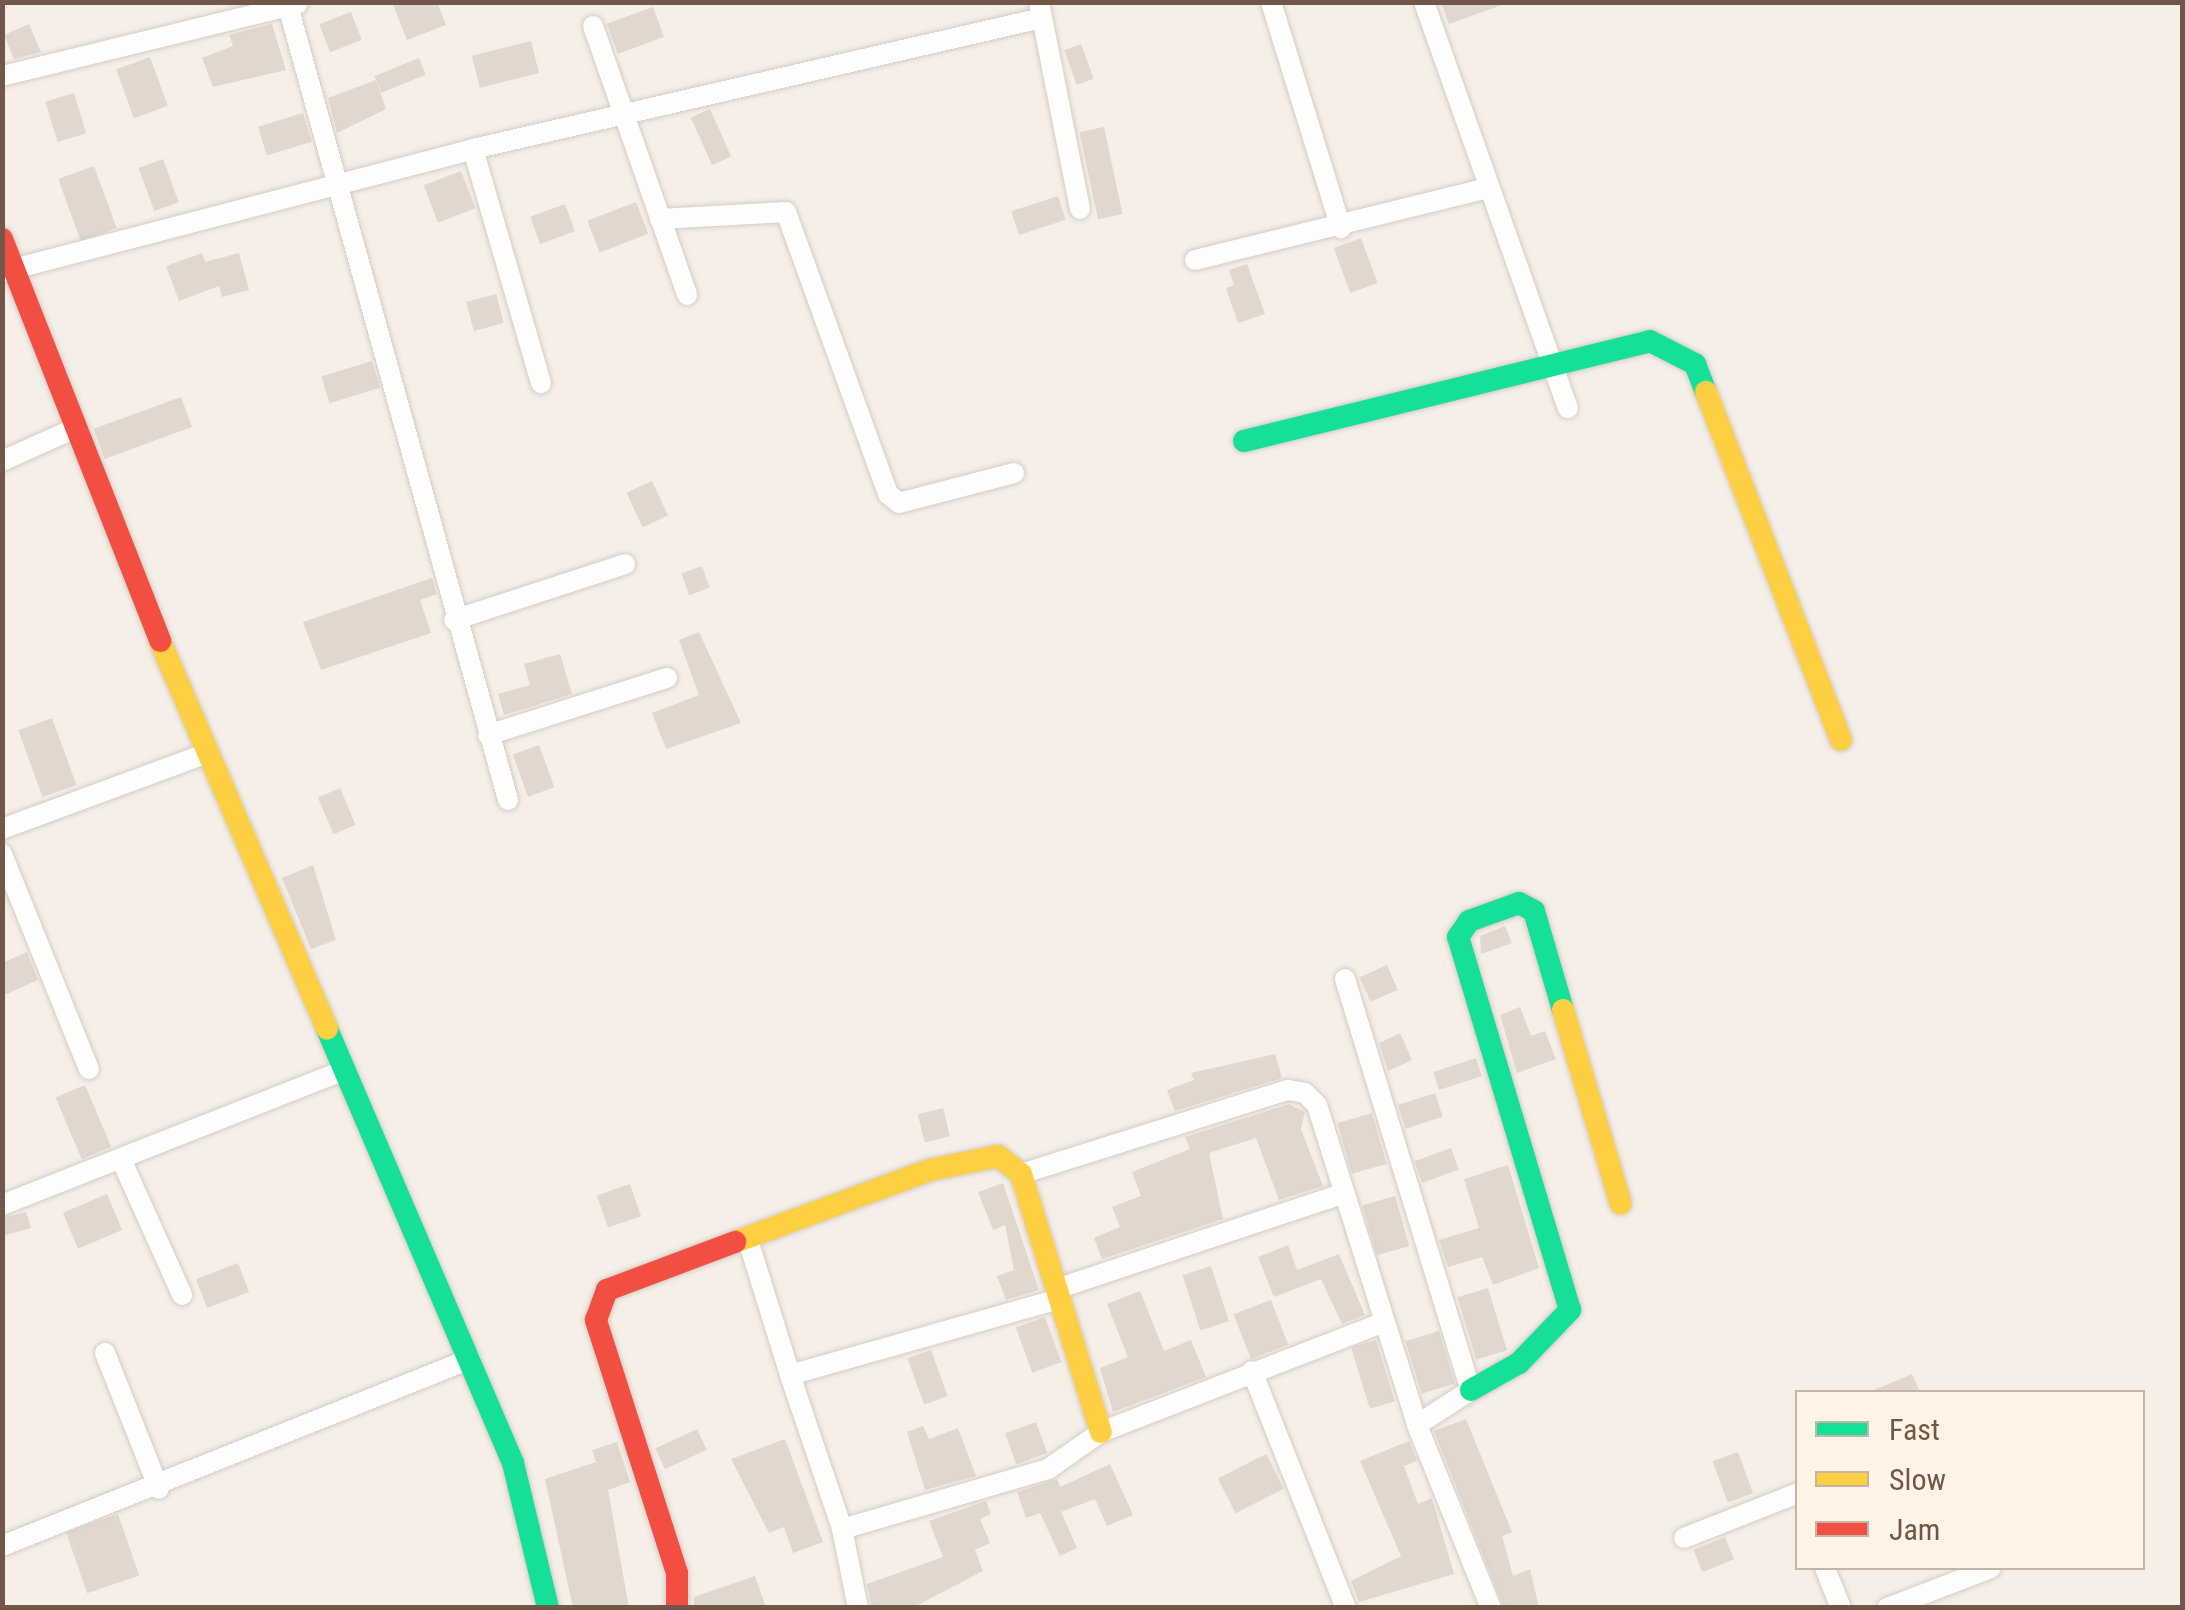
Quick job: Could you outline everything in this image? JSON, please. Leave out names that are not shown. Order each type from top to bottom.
[{"type":"street","points":[[1271,2],[1342,228]]},
{"type":"street","points":[[1424,2],[1484,189],[1568,408]]},
{"type":"street","points":[[2,76],[294,4],[454,620],[508,800]]},
{"type":"street","points":[[7,269],[473,149],[1040,10],[1080,208]]},
{"type":"street","points":[[593,26],[688,295]]},
{"type":"street","points":[[473,149],[541,383]]},
{"type":"street","points":[[1194,260],[1342,228],[1484,189]]},
{"type":"street","points":[[660,219],[786,212],[888,494],[900,503],[1014,473]]},
{"type":"street","points":[[2,239],[7,269],[71,430],[206,754],[512,1463],[548,1608]]},
{"type":"street","points":[[1244,441],[1650,341],[1694,364],[1841,740]]},
{"type":"street","points":[[2,461],[71,430]]},
{"type":"street","points":[[454,620],[625,564]]},
{"type":"street","points":[[488,735],[667,678]]},
{"type":"street","points":[[2,829],[206,754]]},
{"type":"street","points":[[2,854],[90,1068]]},
{"type":"street","points":[[1417,1425],[1519,1364],[1570,1310],[1458,937],[1468,920],[1518,902],[1534,910],[1621,1204]]},
{"type":"street","points":[[1345,979],[1470,1390]]},
{"type":"street","points":[[2,1205],[342,1071]]},
{"type":"street","points":[[1020,1174],[1288,1090],[1317,1105],[1417,1425],[1491,1608]]},
{"type":"street","points":[[677,1608],[677,1573],[594,1307],[607,1290],[930,1170],[998,1156],[1020,1174],[1100,1432]]},
{"type":"street","points":[[121,1159],[182,1295]]},
{"type":"street","points":[[790,1375],[1058,1294],[1344,1193]]},
{"type":"street","points":[[748,1240],[842,1529],[858,1608]]},
{"type":"street","points":[[842,1529],[1048,1469],[1100,1432],[1382,1323]]},
{"type":"street","points":[[105,1354],[159,1489]]},
{"type":"street","points":[[2,1546],[159,1489],[470,1359]]},
{"type":"street","points":[[1252,1371],[1346,1608]]},
{"type":"street","points":[[1684,1538],[1795,1496]]},
{"type":"street","points":[[1826,1570],[1841,1608]]},
{"type":"street","points":[[1888,1608],[1986,1570]]},
{"type":"building","points":[[392,2],[437,2],[446,25],[407,40]]},
{"type":"building","points":[[1441,2],[1502,2],[1502,5],[1449,24]]},
{"type":"building","points":[[653,7],[664,37],[618,54],[607,24]]},
{"type":"building","points":[[351,12],[362,40],[330,52],[319,24]]},
{"type":"building","points":[[29,24],[41,52],[14,59],[4,35]]},
{"type":"building","points":[[272,24],[286,70],[213,87],[202,58],[233,46],[229,35]]},
{"type":"building","points":[[531,41],[539,73],[480,88],[472,56]]},
{"type":"building","points":[[1081,44],[1094,79],[1077,85],[1064,50]]},
{"type":"building","points":[[150,57],[168,106],[134,118],[116,69]]},
{"type":"building","points":[[419,58],[426,75],[381,93],[374,76]]},
{"type":"building","points":[[376,80],[386,109],[337,133],[328,98]]},
{"type":"building","points":[[74,93],[86,133],[58,142],[45,102]]},
{"type":"building","points":[[710,109],[731,157],[712,165],[691,118]]},
{"type":"building","points":[[303,113],[312,142],[267,155],[258,127]]},
{"type":"building","points":[[1104,127],[1123,214],[1098,219],[1080,132]]},
{"type":"building","points":[[163,159],[179,202],[154,211],[139,168]]},
{"type":"building","points":[[94,166],[117,228],[81,241],[58,179]]},
{"type":"building","points":[[461,171],[475,208],[438,223],[424,185]]},
{"type":"building","points":[[1058,196],[1066,220],[1019,235],[1011,211]]},
{"type":"building","points":[[636,202],[648,234],[600,252],[587,221]]},
{"type":"building","points":[[565,204],[575,231],[540,244],[530,217]]},
{"type":"building","points":[[1361,238],[1377,283],[1350,293],[1334,248]]},
{"type":"building","points":[[202,253],[205,262],[239,253],[249,290],[222,297],[219,286],[179,301],[166,266]]},
{"type":"building","points":[[1247,264],[1265,314],[1238,323],[1226,288],[1234,285],[1229,270]]},
{"type":"building","points":[[496,294],[504,323],[474,331],[466,302]]},
{"type":"building","points":[[372,361],[380,388],[330,403],[321,376]]},
{"type":"building","points":[[181,397],[192,427],[105,459],[94,429]]},
{"type":"building","points":[[652,481],[668,515],[643,527],[627,493]]},
{"type":"building","points":[[702,566],[710,588],[689,595],[681,574]]},
{"type":"building","points":[[432,578],[437,594],[420,600],[431,633],[321,670],[303,622]]},
{"type":"building","points":[[699,632],[741,723],[666,749],[652,713],[699,695],[679,640]]},
{"type":"building","points":[[560,654],[572,694],[504,715],[498,694],[530,685],[524,664]]},
{"type":"building","points":[[52,718],[76,785],[42,797],[18,730]]},
{"type":"building","points":[[539,745],[554,787],[528,797],[513,755]]},
{"type":"building","points":[[340,788],[356,825],[334,834],[318,797]]},
{"type":"building","points":[[313,865],[336,940],[311,949],[282,878]]},
{"type":"building","points":[[1505,926],[1512,943],[1481,954],[1480,936]]},
{"type":"building","points":[[27,952],[38,980],[2,996],[2,963]]},
{"type":"building","points":[[1387,965],[1398,990],[1371,1002],[1360,977]]},
{"type":"building","points":[[1520,1007],[1531,1036],[1545,1031],[1556,1059],[1517,1073],[1500,1015]]},
{"type":"building","points":[[1400,1033],[1412,1060],[1388,1071],[1379,1043]]},
{"type":"building","points":[[1275,1054],[1282,1078],[1175,1111],[1167,1090],[1194,1080],[1191,1073]]},
{"type":"building","points":[[1476,1058],[1482,1076],[1439,1090],[1433,1072]]},
{"type":"building","points":[[85,1085],[111,1147],[82,1159],[56,1098]]},
{"type":"building","points":[[1435,1093],[1443,1117],[1406,1129],[1398,1105]]},
{"type":"building","points":[[1289,1104],[1305,1112],[1301,1129],[1323,1186],[1279,1200],[1256,1138],[1209,1153],[1223,1219],[1102,1259],[1094,1238],[1120,1227],[1112,1207],[1141,1196],[1132,1172],[1190,1149],[1185,1137]]},
{"type":"building","points":[[943,1108],[950,1136],[925,1142],[918,1114]]},
{"type":"building","points":[[1372,1113],[1387,1164],[1352,1174],[1337,1123]]},
{"type":"building","points":[[1451,1148],[1459,1170],[1422,1183],[1414,1161]]},
{"type":"building","points":[[1508,1165],[1539,1268],[1493,1285],[1482,1257],[1448,1267],[1439,1240],[1479,1228],[1464,1179]]},
{"type":"building","points":[[1003,1183],[1039,1290],[1006,1300],[997,1276],[1014,1270],[1005,1225],[993,1230],[978,1192]]},
{"type":"building","points":[[630,1184],[641,1216],[608,1228],[597,1195]]},
{"type":"building","points":[[107,1194],[122,1230],[78,1249],[63,1213]]},
{"type":"building","points":[[1395,1196],[1409,1246],[1377,1255],[1362,1205]]},
{"type":"building","points":[[26,1212],[31,1228],[2,1236],[2,1218]]},
{"type":"building","points":[[1288,1245],[1297,1270],[1339,1254],[1365,1315],[1342,1324],[1321,1279],[1274,1297],[1258,1257]]},
{"type":"building","points":[[238,1263],[249,1292],[207,1308],[196,1279]]},
{"type":"building","points":[[1211,1266],[1229,1321],[1200,1330],[1182,1275]]},
{"type":"building","points":[[1488,1288],[1507,1350],[1476,1360],[1457,1297]]},
{"type":"building","points":[[1140,1291],[1164,1351],[1191,1340],[1206,1377],[1113,1412],[1100,1368],[1128,1357],[1107,1304]]},
{"type":"building","points":[[1271,1300],[1288,1345],[1251,1359],[1234,1314]]},
{"type":"building","points":[[1045,1317],[1061,1362],[1032,1373],[1016,1328]]},
{"type":"building","points":[[1439,1331],[1455,1384],[1422,1394],[1406,1341]]},
{"type":"building","points":[[1376,1340],[1395,1401],[1370,1409],[1351,1348]]},
{"type":"building","points":[[931,1350],[948,1396],[924,1405],[908,1359]]},
{"type":"building","points":[[1912,1374],[1919,1390],[1874,1390]]},
{"type":"building","points":[[1466,1419],[1512,1532],[1502,1536],[1513,1576],[1530,1569],[1539,1608],[1504,1608],[1434,1431]]},
{"type":"building","points":[[1036,1422],[1047,1453],[1016,1464],[1005,1433]]},
{"type":"building","points":[[923,1426],[929,1439],[958,1428],[976,1476],[925,1490],[907,1432]]},
{"type":"building","points":[[697,1429],[707,1450],[665,1469],[655,1448]]},
{"type":"building","points":[[785,1439],[823,1542],[793,1553],[784,1527],[769,1533],[731,1459]]},
{"type":"building","points":[[1409,1441],[1417,1461],[1404,1466],[1418,1504],[1432,1498],[1454,1574],[1359,1602],[1351,1581],[1401,1556],[1360,1461]]},
{"type":"building","points":[[617,1442],[630,1482],[608,1490],[629,1608],[573,1608],[545,1479],[596,1462],[592,1450]]},
{"type":"building","points":[[1738,1452],[1753,1493],[1728,1503],[1713,1461]]},
{"type":"building","points":[[1266,1454],[1284,1489],[1236,1513],[1218,1479]]},
{"type":"building","points":[[1110,1464],[1133,1515],[1107,1526],[1095,1499],[1061,1512],[1077,1548],[1060,1556],[1040,1513],[1026,1518],[1017,1492],[1057,1479],[1060,1487]]},
{"type":"building","points":[[986,1501],[991,1514],[980,1519],[990,1543],[975,1550],[983,1571],[912,1608],[872,1608],[867,1584],[943,1557],[929,1521]]},
{"type":"building","points":[[118,1514],[139,1575],[87,1593],[66,1532]]},
{"type":"building","points":[[1725,1537],[1734,1559],[1702,1572],[1693,1550]]},
{"type":"building","points":[[755,1576],[766,1608],[694,1608],[694,1597]]},
{"type":"traffic: fast","points":[[1244,441],[1650,341],[1695,364],[1706,392]]},
{"type":"traffic: fast","points":[[1471,1390],[1519,1363],[1570,1310],[1458,937],[1469,921],[1519,903],[1534,911],[1563,1010]]},
{"type":"traffic: fast","points":[[327,1029],[513,1463],[548,1608]]},
{"type":"traffic: slow","points":[[1706,392],[1841,740]]},
{"type":"traffic: slow","points":[[160,641],[327,1029]]},
{"type":"traffic: slow","points":[[1563,1010],[1621,1204]]},
{"type":"traffic: slow","points":[[735,1242],[930,1170],[998,1156],[1021,1174],[1101,1432]]},
{"type":"traffic: jam","points":[[2,239],[160,641]]},
{"type":"traffic: jam","points":[[677,1608],[677,1573],[596,1320],[607,1290],[735,1242]]}]
